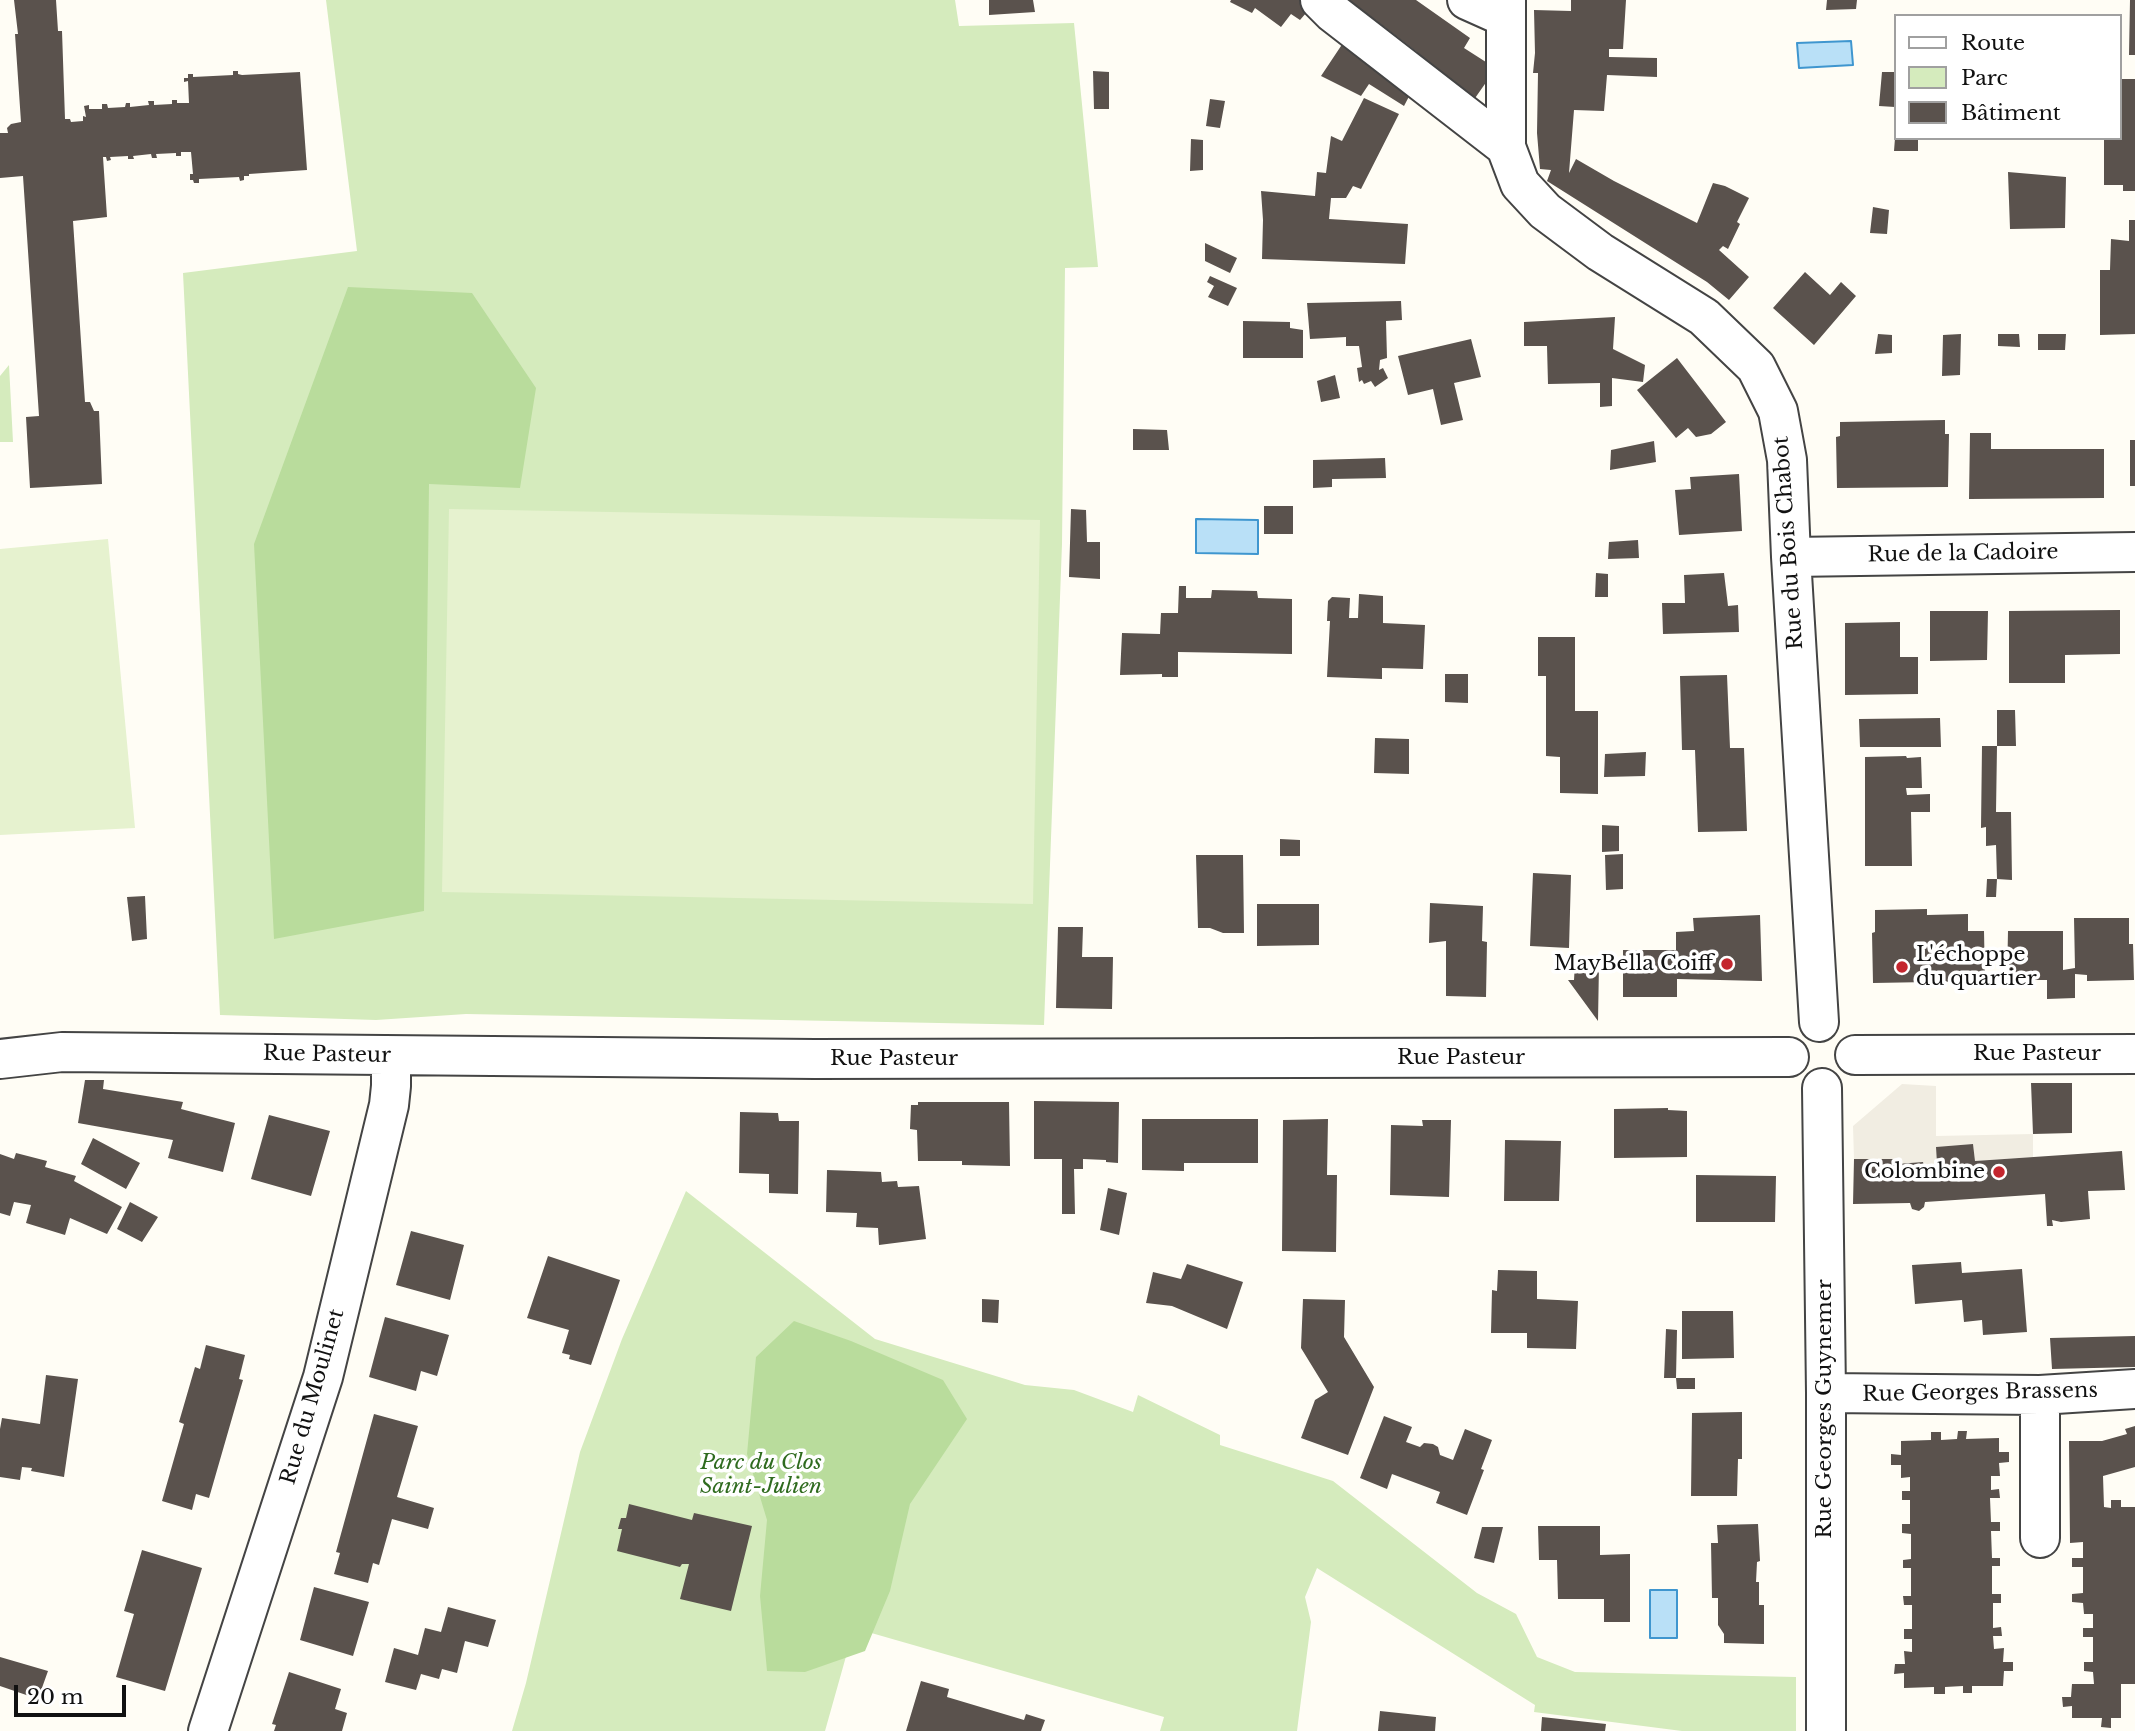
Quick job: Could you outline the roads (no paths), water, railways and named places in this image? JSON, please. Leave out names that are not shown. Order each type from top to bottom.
[{"type":"street","points":[[1320,0],[1333,13],[1506,147]]},
{"type":"street","name":"Rue du Bois Chabot","points":[[1467,0],[1505,8],[1506,147],[1520,184],[1545,211],[1600,252],[1704,317],[1756,367],[1778,411],[1787,460],[1819,1022]]},
{"type":"street","name":"Rue de la Cadoire","points":[[1791,557],[2135,552]]},
{"type":"street","points":[[1819,1022],[1833,1023],[1842,1028],[1851,1037],[1855,1055],[1852,1070],[1844,1079],[1833,1086],[1822,1088],[1800,1079],[1791,1069],[1789,1057],[1791,1041],[1800,1029],[1810,1023],[1819,1022]]},
{"type":"street","name":"Rue Pasteur","points":[[0,1059],[62,1052],[802,1059],[1789,1057]]},
{"type":"street","name":"Rue Pasteur","points":[[1855,1055],[2135,1054]]},
{"type":"street","name":"Rue du Moulinet","points":[[208,1731],[323,1377],[389,1105],[391,1056]]},
{"type":"street","name":"Rue Georges Guynemer","points":[[1822,1088],[1826,1393],[1826,1731]]},
{"type":"street","name":"Rue Georges Brassens","points":[[1826,1393],[2040,1395],[2135,1389]]},
{"type":"street","points":[[2040,1395],[2040,1538]]},
{"type":"water","points":[[1851,41],[1853,65],[1799,68],[1797,43]]},
{"type":"water","points":[[1196,519],[1258,520],[1258,554],[1196,553]]},
{"type":"water","points":[[1650,1590],[1677,1590],[1677,1638],[1650,1638]]},
{"type":"place","name":"MayBella Coiff","points":[[1727,964]]},
{"type":"place","name":"L'échoppe du quartier","points":[[1902,967]]},
{"type":"place","name":"Colombine","points":[[1999,1172]]},
{"type":"park label","name":"Parc du Clos Saint-Julien","points":[[761,1475]]}]
